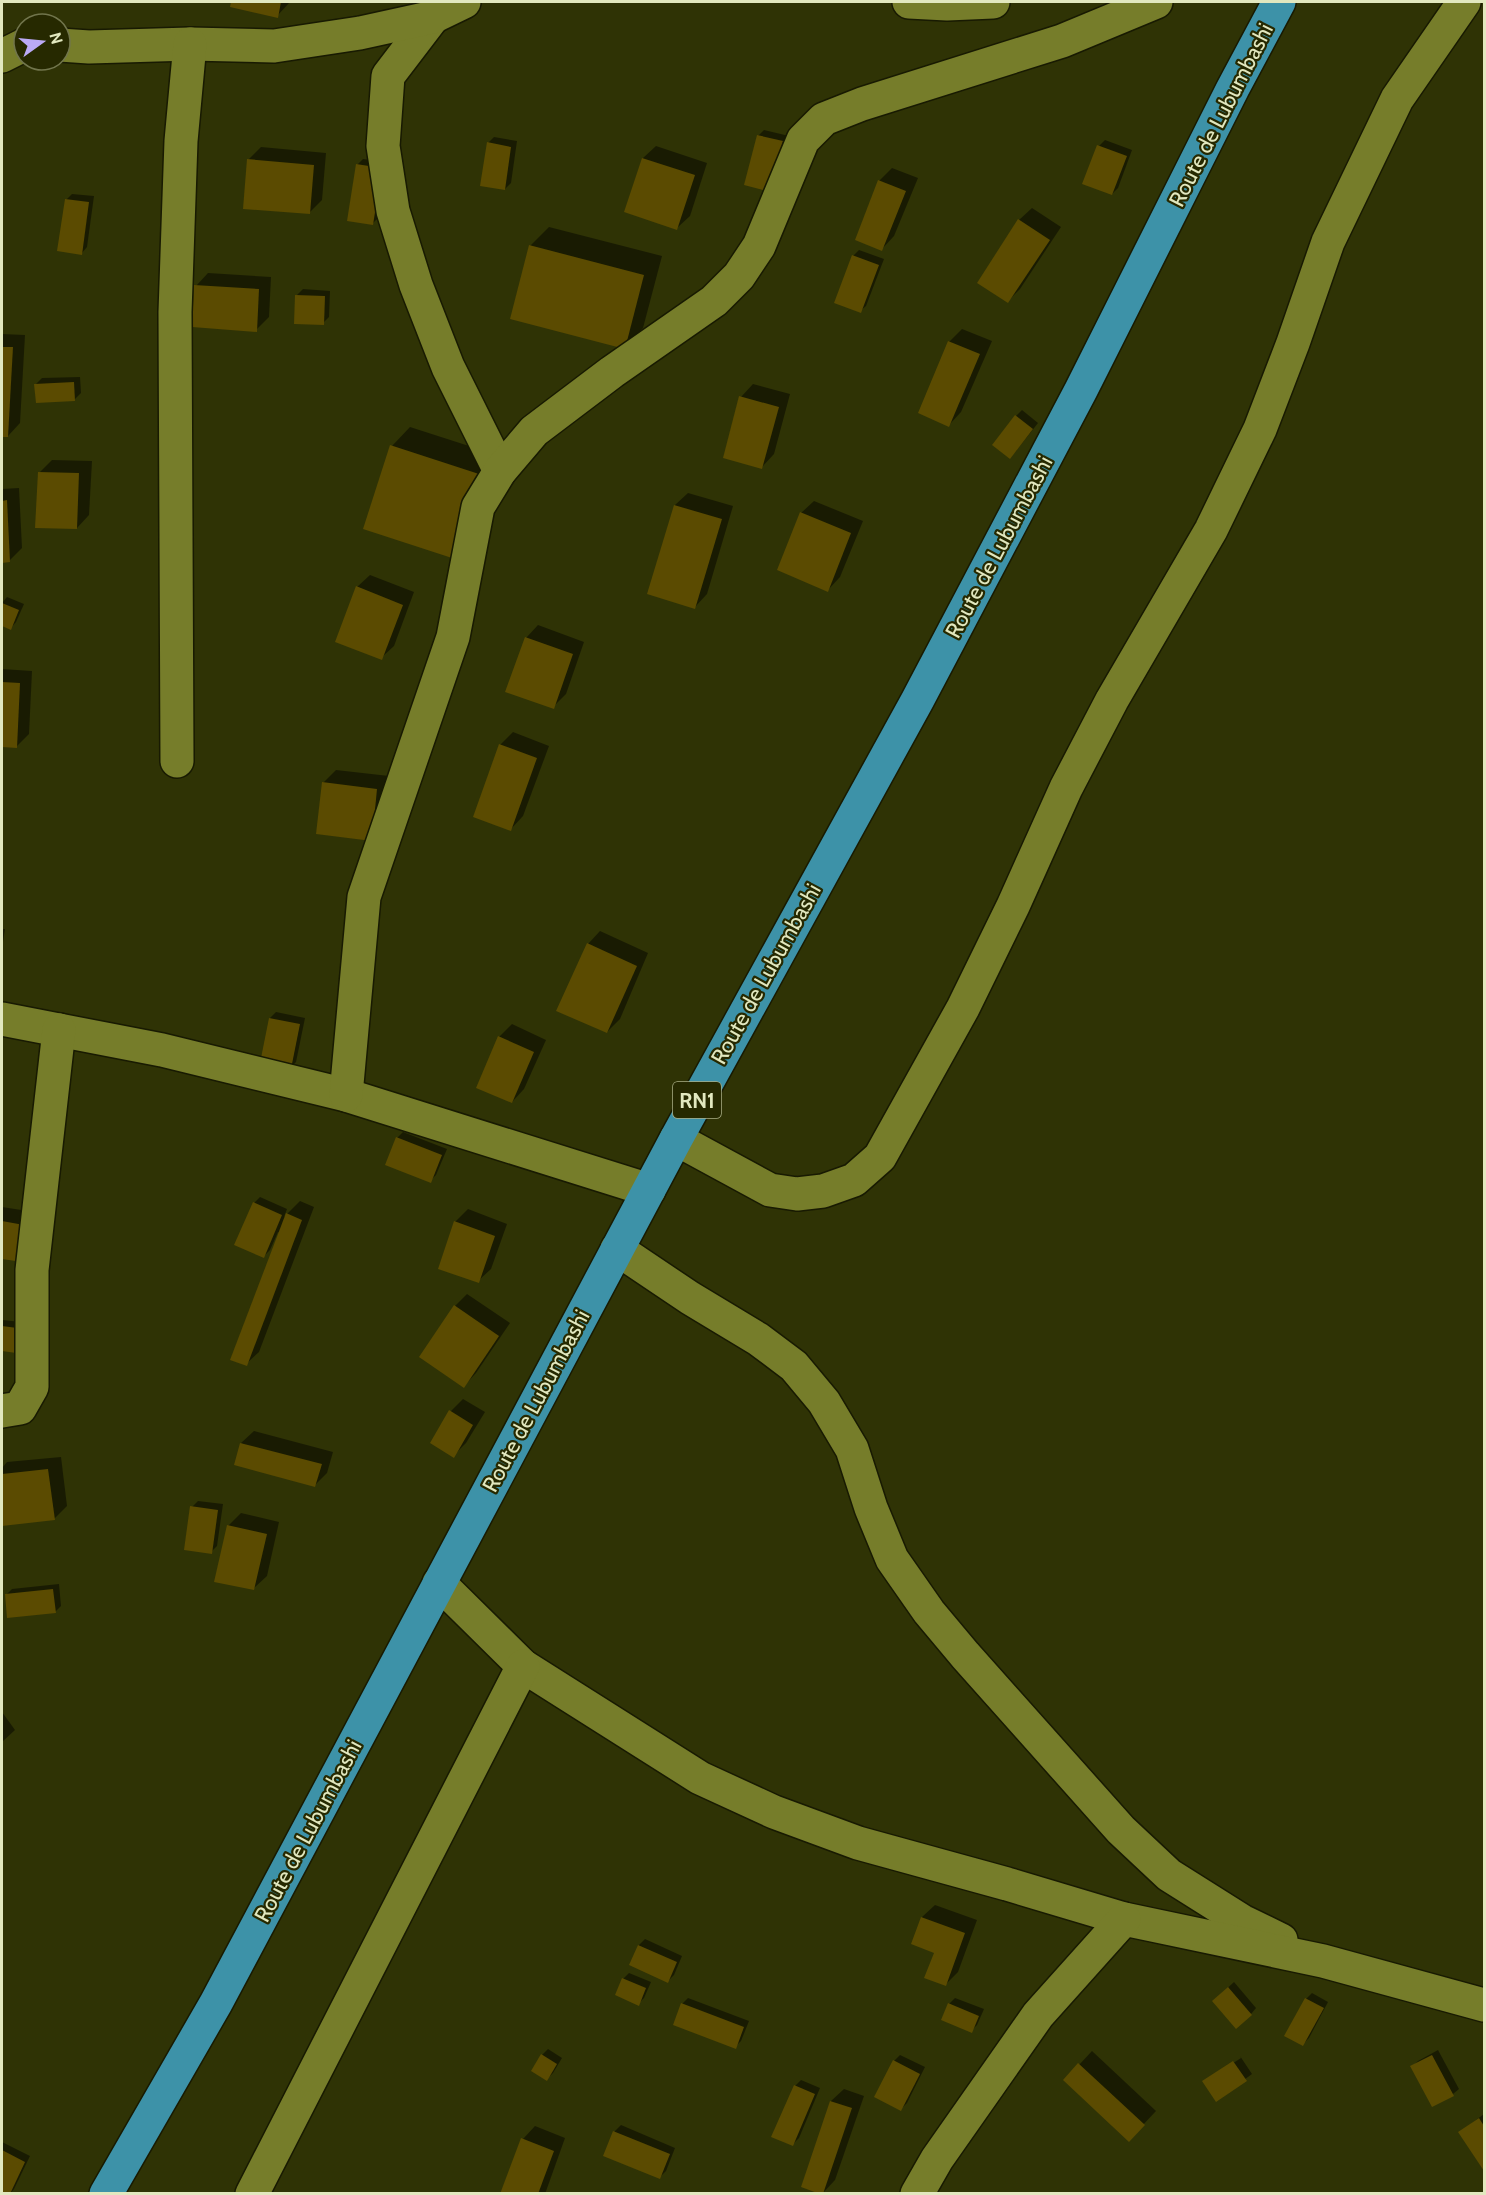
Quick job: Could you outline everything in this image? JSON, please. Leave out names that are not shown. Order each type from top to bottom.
[{"type":"highway","name":"Route de Lubumbashi","points":[[106,2193],[216,2003],[676,1139],[923,690],[1081,390],[1233,88],[1279,2]]},
{"type":"street","points":[[72,46],[190,44],[274,46],[360,33],[433,17],[464,2]]},
{"type":"street","points":[[909,2],[947,4],[993,2]]},
{"type":"street","points":[[346,1095],[364,897],[453,637],[478,507],[500,471],[534,431],[612,372],[714,301],[740,276],[759,246],[802,140],[824,119],[862,104],[1062,41],[1156,2]]},
{"type":"street","points":[[676,1139],[770,1190],[797,1194],[823,1191],[854,1180],[880,1157],[963,1008],[1013,906],[1071,778],[1112,700],[1211,530],[1264,419],[1328,242],[1397,99],[1464,2]]},
{"type":"street","points":[[433,17],[388,76],[383,146],[393,211],[416,285],[447,367],[500,471]]},
{"type":"street","points":[[177,761],[175,312],[181,141],[190,44]]},
{"type":"street","points":[[2,1019],[162,1050],[346,1095],[649,1190]]},
{"type":"street","points":[[2,1411],[20,1408],[32,1387],[32,1270],[59,1030]]},
{"type":"street","points":[[617,1249],[690,1298],[758,1339],[794,1366],[824,1402],[852,1449],[871,1508],[892,1558],[929,1612],[1121,1830],[1169,1875],[1242,1921],[1323,1961]]},
{"type":"street","points":[[439,1583],[523,1666],[700,1778],[774,1812],[858,1843],[1124,1919],[1323,1961],[1485,2006]]},
{"type":"street","points":[[252,2193],[523,1666]]},
{"type":"street","points":[[917,2193],[937,2159],[1038,2015],[1124,1919]]},
{"type":"building","points":[[231,2],[281,2],[278,18],[230,7]]},
{"type":"building","points":[[757,135],[783,141],[771,192],[744,185]]},
{"type":"building","points":[[487,142],[511,147],[505,190],[480,186]]},
{"type":"building","points":[[1097,145],[1127,156],[1112,195],[1082,184]]},
{"type":"building","points":[[642,158],[695,175],[677,230],[624,212]]},
{"type":"building","points":[[247,159],[314,165],[310,214],[243,209]]},
{"type":"building","points":[[356,164],[382,168],[373,225],[347,221]]},
{"type":"building","points":[[878,180],[906,191],[882,251],[855,240]]},
{"type":"building","points":[[65,199],[89,202],[82,255],[57,251]]},
{"type":"building","points":[[1018,219],[1050,240],[1008,303],[977,283]]},
{"type":"building","points":[[529,245],[644,275],[625,349],[510,319]]},
{"type":"building","points":[[852,255],[879,265],[861,313],[834,303]]},
{"type":"building","points":[[194,285],[259,289],[257,332],[192,327]]},
{"type":"building","points":[[295,295],[325,296],[324,325],[294,324]]},
{"type":"building","points":[[948,341],[980,354],[949,427],[918,413]]},
{"type":"building","points":[[2,347],[13,347],[8,437],[2,437]]},
{"type":"building","points":[[74,382],[75,401],[36,403],[34,384]]},
{"type":"building","points":[[739,396],[779,407],[762,469],[723,458]]},
{"type":"building","points":[[1015,415],[1033,429],[1010,459],[992,445]]},
{"type":"building","points":[[390,445],[479,474],[452,558],[363,529]]},
{"type":"building","points":[[38,472],[79,473],[77,529],[35,528]]},
{"type":"building","points":[[7,500],[10,562],[2,563],[2,501]]},
{"type":"building","points":[[674,505],[722,519],[695,609],[647,594]]},
{"type":"building","points":[[800,512],[851,533],[828,592],[777,570]]},
{"type":"building","points":[[356,586],[403,605],[382,660],[335,642]]},
{"type":"building","points":[[2,603],[19,610],[11,630],[2,626]]},
{"type":"building","points":[[525,637],[573,654],[554,709],[505,692]]},
{"type":"building","points":[[2,682],[20,683],[17,748],[2,747]]},
{"type":"building","points":[[499,744],[537,758],[511,831],[473,817]]},
{"type":"building","points":[[322,782],[377,789],[372,841],[316,834]]},
{"type":"building","points":[[587,943],[637,966],[607,1033],[556,1011]]},
{"type":"building","points":[[269,1018],[300,1024],[291,1069],[260,1063]]},
{"type":"building","points":[[498,1036],[534,1052],[512,1103],[476,1088]]},
{"type":"building","points":[[396,1137],[442,1155],[431,1183],[385,1165]]},
{"type":"building","points":[[253,1202],[282,1215],[264,1258],[234,1245]]},
{"type":"building","points":[[286,1213],[302,1220],[247,1366],[230,1360]]},
{"type":"building","points":[[2,1221],[35,1227],[29,1263],[2,1259]]},
{"type":"building","points":[[454,1221],[495,1236],[479,1283],[438,1269]]},
{"type":"building","points":[[454,1305],[499,1336],[464,1388],[419,1357]]},
{"type":"building","points":[[2,1326],[25,1329],[23,1354],[2,1351]]},
{"type":"building","points":[[449,1410],[473,1425],[454,1458],[430,1443]]},
{"type":"building","points":[[240,1443],[322,1464],[315,1487],[234,1465]]},
{"type":"building","points":[[48,1469],[55,1520],[2,1526],[2,1474]]},
{"type":"building","points":[[190,1506],[218,1510],[212,1554],[184,1550]]},
{"type":"building","points":[[227,1525],[267,1534],[254,1590],[214,1582]]},
{"type":"building","points":[[53,1589],[56,1613],[7,1618],[5,1594]]},
{"type":"building","points":[[921,1917],[965,1933],[946,1986],[924,1978],[934,1953],[911,1944]]},
{"type":"building","points":[[638,1945],[677,1962],[668,1983],[629,1965]]},
{"type":"building","points":[[622,1978],[646,1988],[639,2006],[615,1995]]},
{"type":"building","points":[[1228,1987],[1252,2015],[1236,2029],[1212,2001]]},
{"type":"building","points":[[1305,1998],[1324,2008],[1303,2046],[1284,2036]]},
{"type":"building","points":[[681,2003],[744,2027],[736,2049],[673,2025]]},
{"type":"building","points":[[948,2003],[979,2016],[972,2033],[941,2020]]},
{"type":"building","points":[[541,2054],[557,2064],[547,2081],[531,2071]]},
{"type":"building","points":[[1432,2055],[1454,2096],[1432,2107],[1410,2066]]},
{"type":"building","points":[[893,2060],[920,2074],[901,2111],[874,2097]]},
{"type":"building","points":[[1233,2061],[1247,2081],[1216,2102],[1202,2081]]},
{"type":"building","points":[[1078,2063],[1145,2125],[1129,2142],[1063,2080]]},
{"type":"building","points":[[794,2085],[815,2094],[793,2146],[771,2137]]},
{"type":"building","points":[[830,2101],[852,2108],[823,2194],[820,2194],[801,2187]]},
{"type":"building","points":[[1479,2118],[1484,2126],[1484,2171],[1458,2132]]},
{"type":"building","points":[[613,2131],[670,2154],[660,2179],[603,2156]]},
{"type":"building","points":[[521,2138],[554,2151],[538,2194],[500,2194]]},
{"type":"building","points":[[2,2150],[25,2162],[10,2194],[2,2194]]}]
